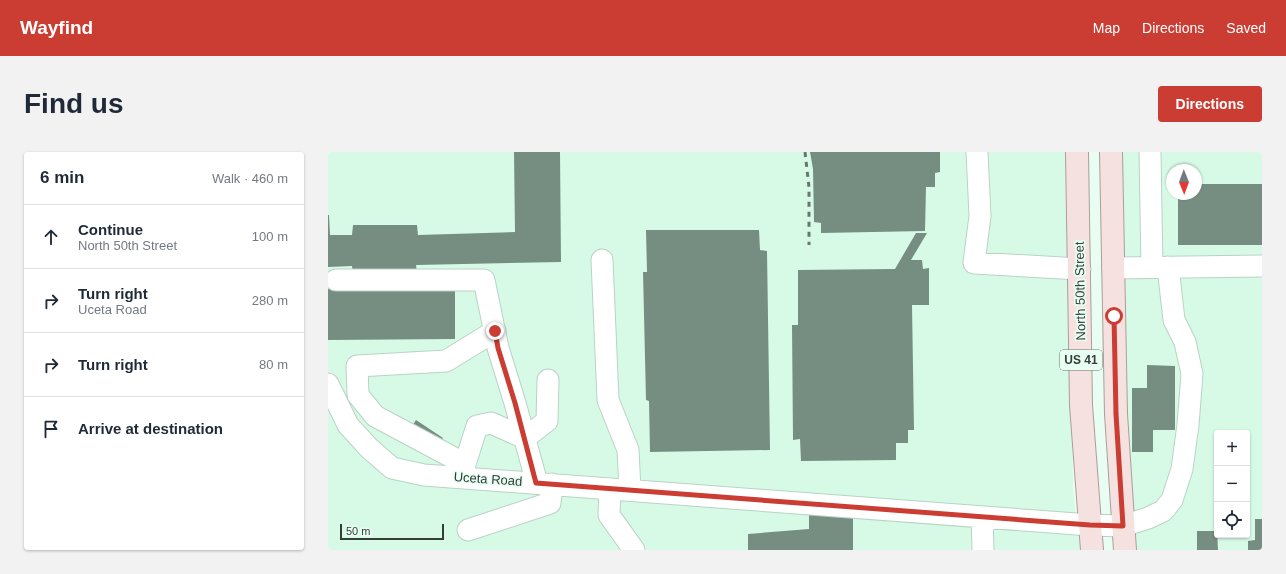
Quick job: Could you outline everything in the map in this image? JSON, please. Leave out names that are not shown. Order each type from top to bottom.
[{"type":"main road","name":"North 50th Street","points":[[1077,152],[1081,405],[1092,550]]},
{"type":"main road","name":"US 41","points":[[1111,152],[1116,414],[1125,550]]},
{"type":"main road","points":[[1080,268],[1113,268]]},
{"type":"street","points":[[977,152],[980,216],[974,263],[1080,268]]},
{"type":"street","name":"Uceta Road","points":[[328,384],[348,425],[369,448],[392,468],[424,475],[464,471],[544,484],[1090,525],[1123,526],[1148,518],[1163,511],[1172,500],[1182,469],[1188,425],[1192,374],[1185,342],[1174,320],[1160,267],[1150,152]]},
{"type":"street","points":[[602,260],[608,400],[628,450],[620,489],[609,515],[634,550]]},
{"type":"street","points":[[1113,268],[1262,266]]},
{"type":"street","points":[[336,280],[484,280],[498,348],[524,438],[544,484],[550,503],[468,530]]},
{"type":"street","points":[[495,331],[446,361],[357,366],[358,396],[375,416],[464,471],[477,426],[491,423],[524,438]]},
{"type":"street","points":[[524,438],[548,421],[548,380]]},
{"type":"street","points":[[982,517],[983,550]]},
{"type":"shaded area","points":[[328,152],[1067,152],[1073,488],[1080,550],[328,550]]},
{"type":"shaded area","points":[[1113,152],[1262,152],[1262,550],[1122,550]]},
{"type":"building","points":[[514,152],[560,152],[561,262],[416,265],[417,273],[353,274],[352,266],[328,267],[328,215],[330,235],[352,235],[353,225],[417,225],[418,235],[515,232]]},
{"type":"building","points":[[810,152],[940,152],[940,172],[935,173],[935,187],[926,187],[925,231],[821,233],[821,223],[814,222],[813,169]]},
{"type":"building","points":[[1202,184],[1262,184],[1262,245],[1178,245],[1178,200],[1202,200]]},
{"type":"building","points":[[646,230],[759,230],[760,250],[767,251],[770,450],[650,452],[649,401],[646,400],[643,272],[647,272]]},
{"type":"building","points":[[916,233],[927,233],[911,260],[922,260],[923,269],[929,268],[929,305],[912,305],[914,430],[908,430],[908,443],[896,443],[896,460],[801,461],[800,439],[793,440],[792,325],[798,325],[798,270],[895,269]]},
{"type":"building","points":[[455,288],[455,339],[328,340],[328,289]]},
{"type":"building","points":[[1147,365],[1175,366],[1175,430],[1153,430],[1153,452],[1132,452],[1132,388],[1147,388]]},
{"type":"building","points":[[416,420],[443,438],[438,446],[411,428]]},
{"type":"building","points":[[809,515],[853,515],[853,550],[748,550],[748,534],[809,529]]},
{"type":"building","points":[[1255,519],[1262,519],[1262,550],[1248,550],[1248,541],[1255,540]]},
{"type":"building","points":[[1197,531],[1214,531],[1214,538],[1217,538],[1218,550],[1197,550]]},
{"type":"railway","points":[[805,152],[809,187],[809,245]]},
{"type":"route","points":[[495,331],[498,348],[515,403],[536,483],[1090,525],[1123,526],[1118,464],[1114,316]]}]
